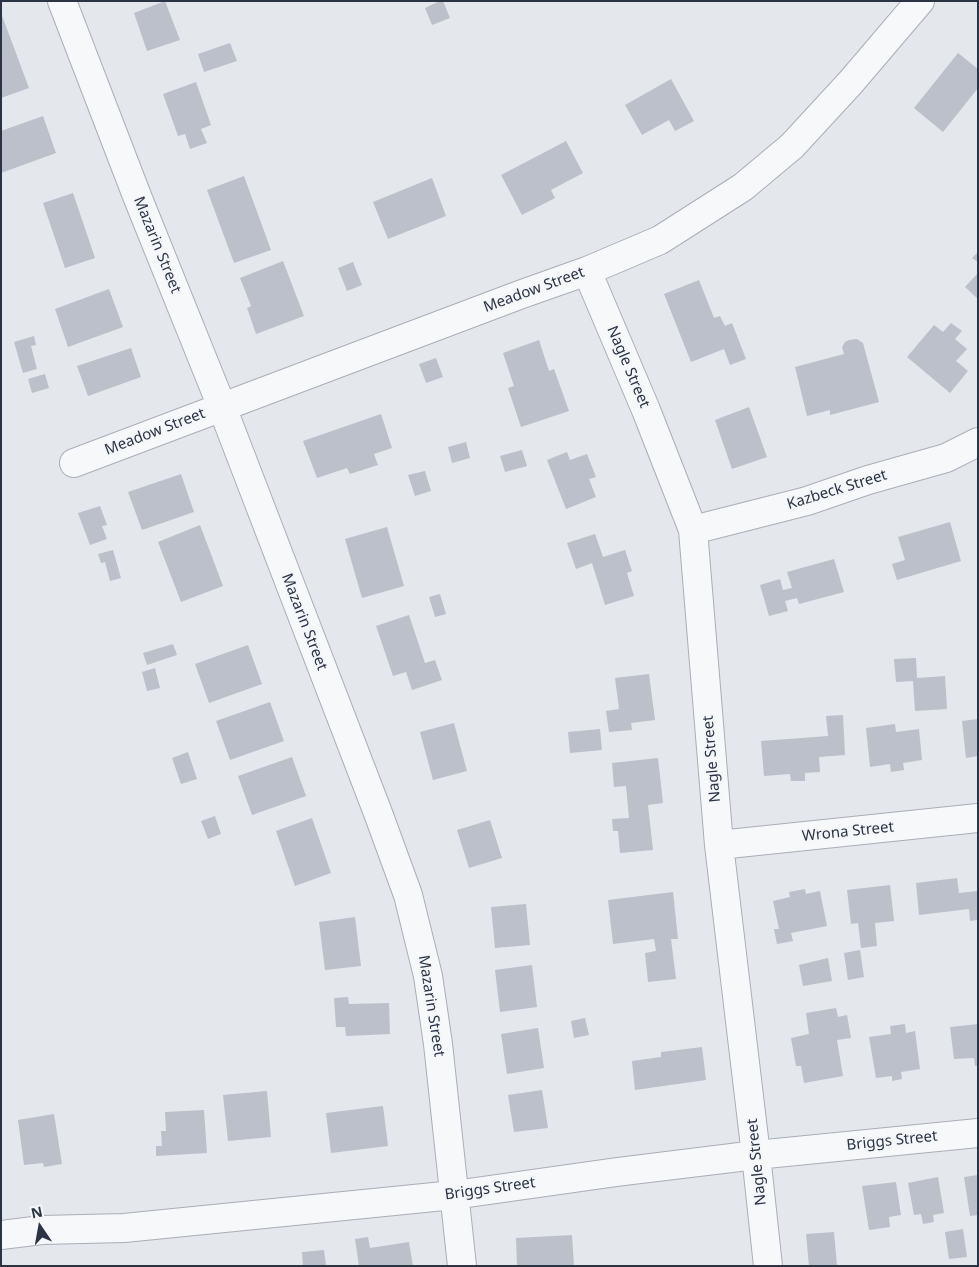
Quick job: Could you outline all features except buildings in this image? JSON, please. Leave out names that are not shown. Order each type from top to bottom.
[{"type":"street","name":"Mazarin Street","points":[[62,1],[137,196],[222,407],[408,895],[428,976],[439,1053],[462,1266]]},
{"type":"street","name":"Meadow Street","points":[[74,463],[587,271],[660,240],[743,187],[792,146],[851,82],[920,1]]},
{"type":"street","name":"Nagle Street","points":[[587,271],[646,410],[692,530],[719,846],[768,1266]]},
{"type":"street","name":"Kazbeck Street","points":[[692,530],[807,501],[868,480],[946,458],[978,442]]},
{"type":"street","name":"Wrona Street","points":[[719,846],[978,818]]},
{"type":"street","name":"Briggs Street","points":[[1,1235],[42,1230],[124,1228],[454,1195],[756,1155],[978,1132]]}]
